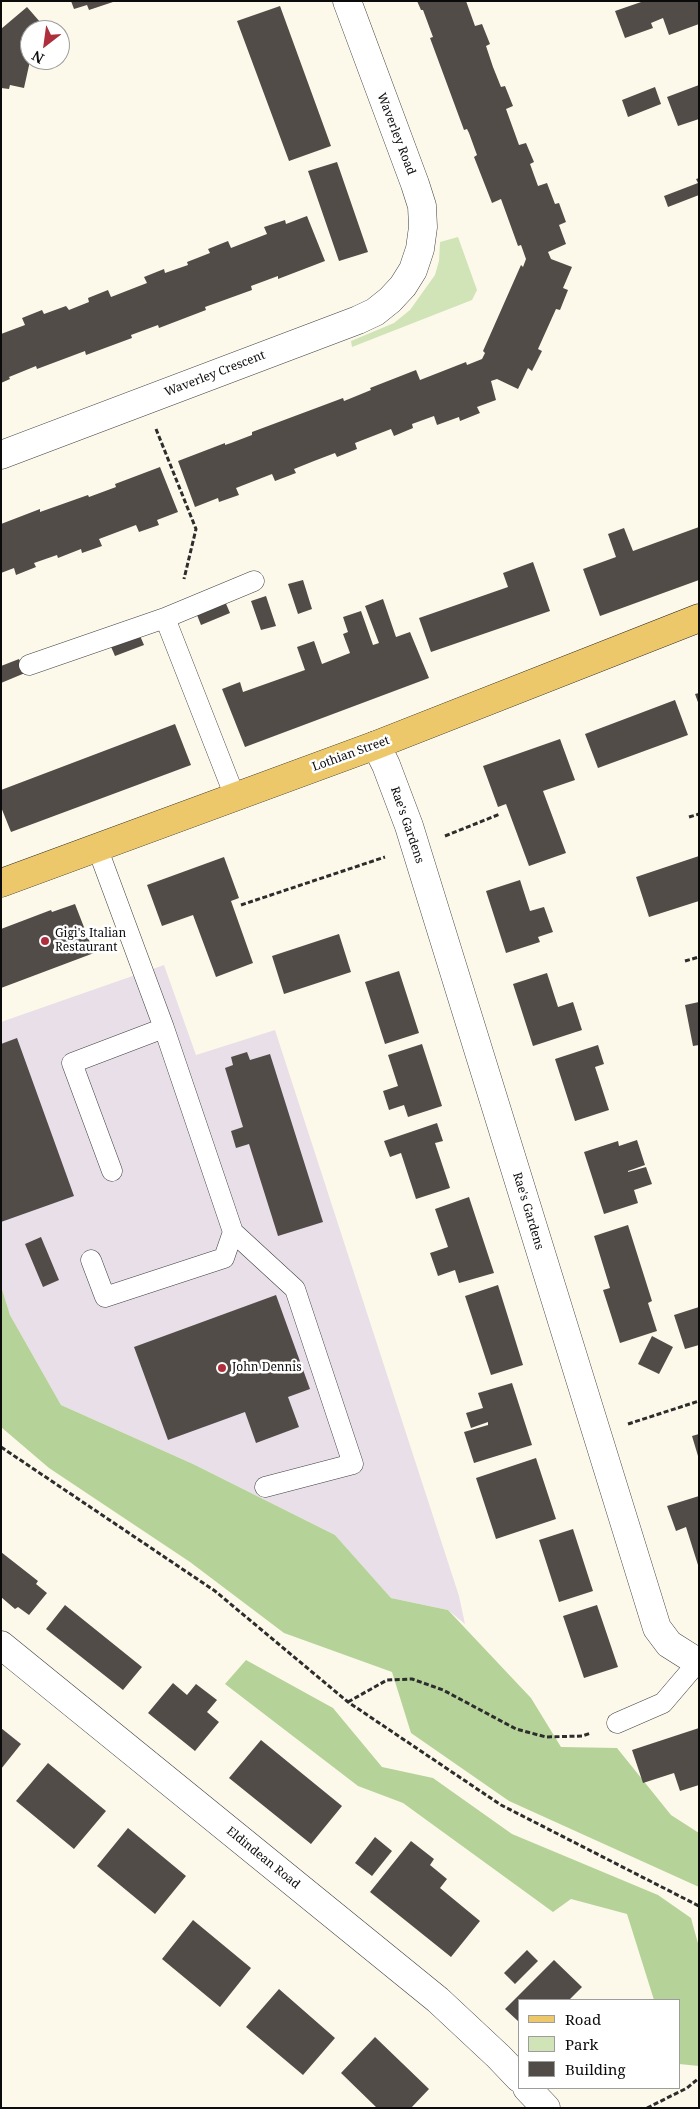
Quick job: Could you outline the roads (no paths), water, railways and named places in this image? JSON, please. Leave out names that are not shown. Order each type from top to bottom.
[{"type":"main road","name":"Lothian Street","points":[[1,883],[376,745],[699,618]]},
{"type":"street","name":"Waverley Road","points":[[347,1],[422,206],[423,227],[420,249],[413,270]]},
{"type":"street","name":"Waverley Crescent","points":[[1,455],[358,320],[375,312],[390,300],[403,286],[413,270]]},
{"type":"street","name":"Rae's Gardens","points":[[376,745],[386,765],[415,847],[657,1628],[669,1644],[698,1662]]},
{"type":"street","name":"Eldindean Road","points":[[1,1645],[438,2000],[518,2077]]},
{"type":"street","points":[[529,2089],[546,2108]]},
{"type":"lane","points":[[30,665],[171,615],[254,581]]},
{"type":"lane","points":[[171,615],[235,797]]},
{"type":"lane","points":[[97,847],[164,1028],[233,1232],[296,1289],[353,1464],[265,1487]]},
{"type":"lane","points":[[112,1170],[72,1063],[164,1028]]},
{"type":"lane","points":[[91,1260],[105,1297],[224,1258],[233,1232]]},
{"type":"lane","name":"Rae's Gardens","points":[[618,1723],[663,1703],[698,1662]]},
{"type":"place","name":"Gigi's Italian Restaurant","points":[[45,941]]},
{"type":"place","name":"John Dennis","points":[[222,1368]]}]
